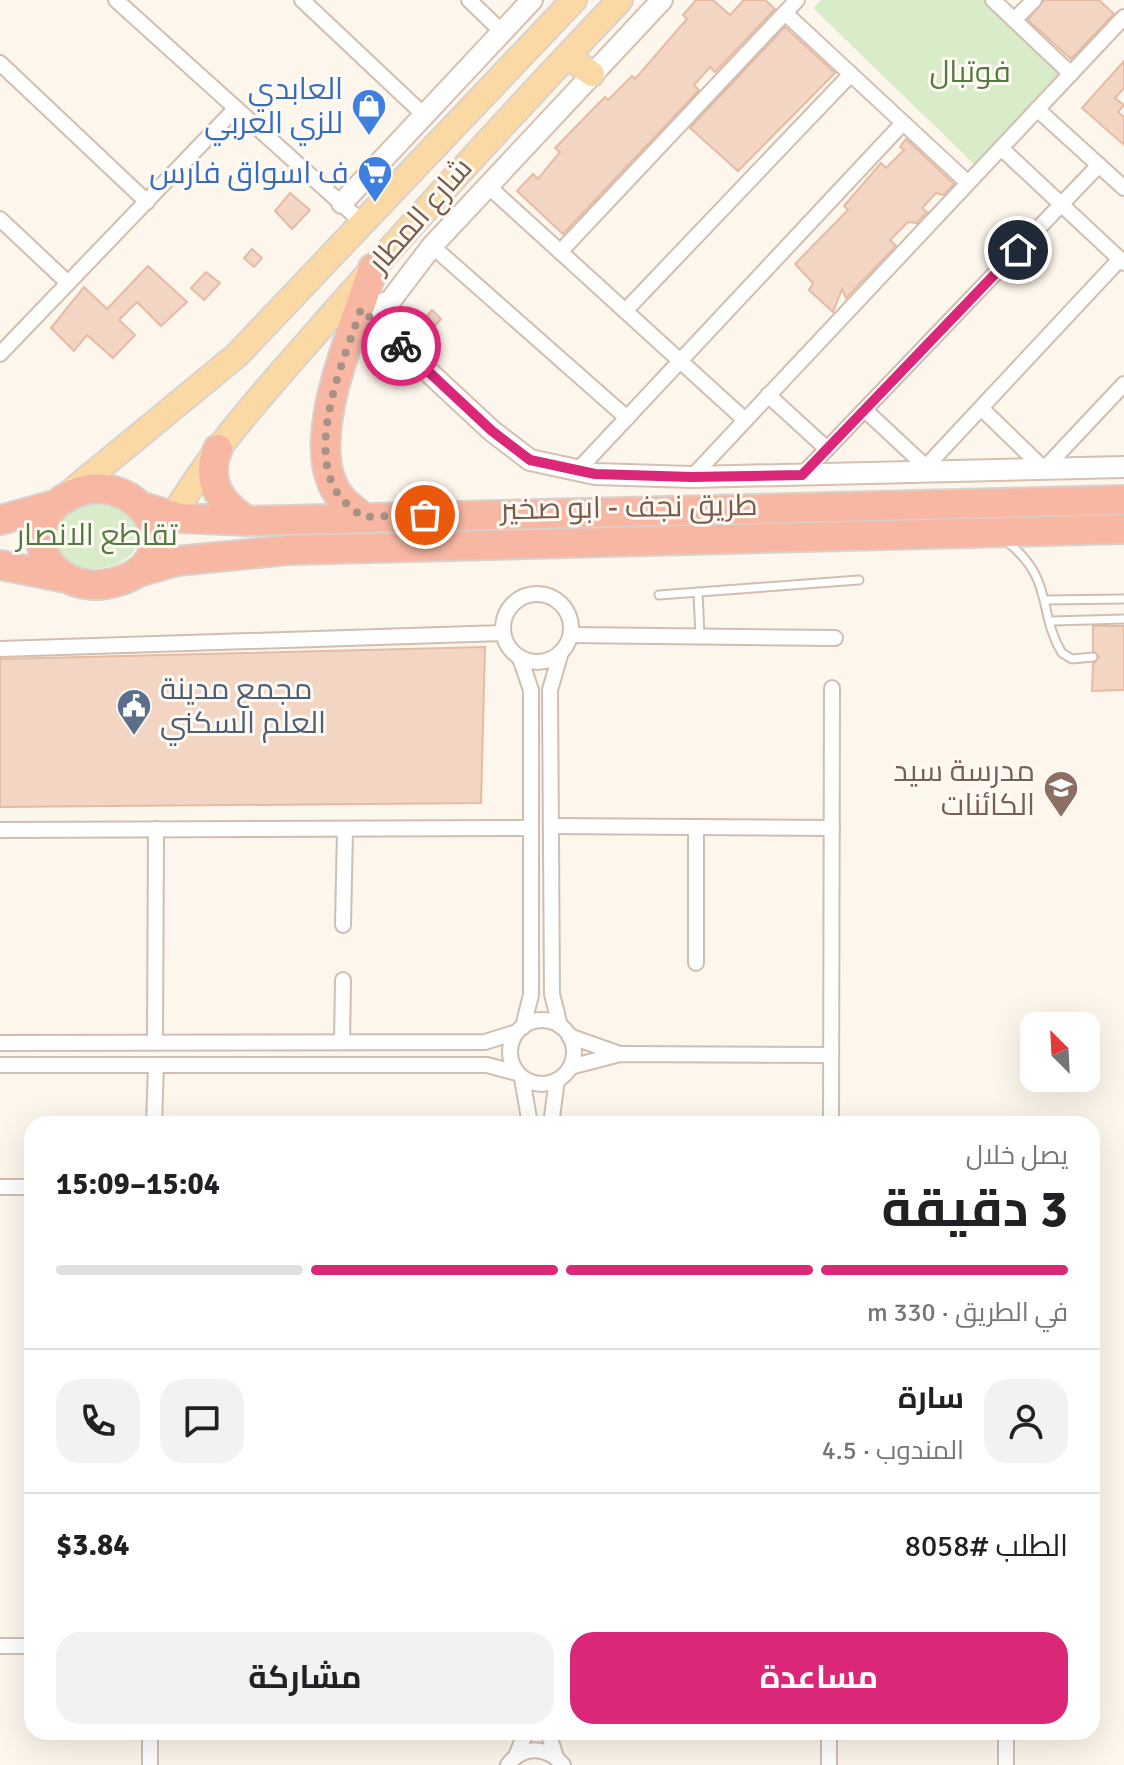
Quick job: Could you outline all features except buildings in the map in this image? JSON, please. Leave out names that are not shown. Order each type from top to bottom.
[{"type":"highway","points":[[363,517],[339,495],[327,464],[333,396],[373,268]]},
{"type":"highway","points":[[218,449],[212,461],[215,487],[227,506],[248,521]]},
{"type":"highway","points":[[0,520],[88,489],[110,489],[143,507],[154,528],[144,565],[105,585],[79,584],[61,577],[0,565]]},
{"type":"highway","points":[[59,500],[41,525],[46,560],[61,577]]},
{"type":"highway","name":"طريق نجف - ابو صخير","points":[[143,507],[172,516],[248,521],[1124,500]]},
{"type":"highway","name":"طريق نجف - ابو صخير","points":[[144,565],[289,550],[1124,529]]},
{"type":"main road","points":[[342,203],[532,0]]},
{"type":"main road","name":"شارع المطار","points":[[59,500],[237,355],[574,0]]},
{"type":"main road","name":"شارع المطار","points":[[144,565],[172,516],[218,449],[474,153],[620,0]]},
{"type":"main road","points":[[362,306],[382,305],[391,300],[432,246],[662,0]]},
{"type":"main road","points":[[567,56],[592,74]]},
{"type":"main road","points":[[362,306],[492,431],[530,460],[578,470],[692,477],[924,469],[1124,467]]},
{"type":"street","points":[[116,0],[364,224]]},
{"type":"street","points":[[302,0],[424,115]]},
{"type":"street","points":[[469,0],[502,32]]},
{"type":"street","points":[[560,252],[797,0]]},
{"type":"street","points":[[993,0],[1071,74]]},
{"type":"street","points":[[1014,20],[1034,0]]},
{"type":"street","points":[[785,13],[968,183]]},
{"type":"street","points":[[692,477],[1124,17]]},
{"type":"street","points":[[0,63],[147,202]]},
{"type":"street","points":[[625,311],[851,74]]},
{"type":"street","points":[[0,354],[236,108]]},
{"type":"street","points":[[1037,109],[1124,188]]},
{"type":"street","points":[[578,470],[903,123]]},
{"type":"street","points":[[865,410],[924,469],[1122,261],[1001,148]]},
{"type":"street","points":[[802,475],[1099,165]]},
{"type":"street","points":[[488,186],[745,420]]},
{"type":"street","points":[[0,219],[68,283]]},
{"type":"street","points":[[432,246],[627,418]]},
{"type":"street","points":[[983,410],[1044,469],[1124,384]]},
{"type":"street","points":[[768,395],[827,449]]},
{"type":"street","points":[[0,1065],[487,1065],[520,1075],[539,1084],[557,1080],[570,1067],[573,1057],[552,994],[550,690],[561,652],[571,635],[571,621],[557,599],[531,594],[509,608],[503,633],[506,643],[520,658],[531,690],[531,995],[510,1058],[520,1075],[528,1116]]},
{"type":"street","points":[[0,649],[503,633]]},
{"type":"street","points":[[571,635],[835,638]]},
{"type":"street","points":[[520,658],[541,662],[561,652]]},
{"type":"street","points":[[831,1116],[832,688]]},
{"type":"street","points":[[551,826],[832,828]]},
{"type":"street","points":[[0,830],[531,828]]},
{"type":"street","points":[[696,828],[696,963]]},
{"type":"street","points":[[155,1042],[156,829]]},
{"type":"street","points":[[343,925],[345,829]]},
{"type":"street","points":[[342,1042],[343,980]]},
{"type":"street","points":[[0,1043],[485,1042],[540,1020],[620,1054]]},
{"type":"street","points":[[570,1067],[620,1054],[831,1055]]},
{"type":"street","points":[[154,1116],[156,1065]]},
{"type":"street","points":[[552,1116],[557,1080]]},
{"type":"street","points":[[0,1187],[24,1187]]},
{"type":"street","points":[[0,1646],[24,1646]]},
{"type":"street","points":[[150,1740],[150,1765]]},
{"type":"street","points":[[509,1762],[521,1740]]},
{"type":"street","points":[[551,1740],[561,1763]]},
{"type":"street","points":[[829,1740],[829,1765]]},
{"type":"street","points":[[1006,1740],[1006,1765]]},
{"type":"street","points":[[509,1762],[536,1749],[561,1763]]},
{"type":"lane","points":[[995,532],[1025,558],[1047,600],[1062,653],[1072,659],[1093,657]]},
{"type":"lane","points":[[659,595],[859,580]]},
{"type":"lane","points":[[698,592],[700,638]]},
{"type":"lane","points":[[1047,600],[1124,599]]},
{"type":"lane","points":[[1052,621],[1124,619]]},
{"type":"green space","name":"فوتبال","points":[[821,0],[987,0],[1063,70],[975,165],[813,8]]},
{"type":"green space","name":"تقاطع الانصار","points":[[106,502],[123,509],[135,521],[138,534],[134,550],[123,561],[107,567],[90,568],[73,564],[61,555],[56,541],[60,521],[82,504]]},
{"type":"way so far","points":[[401,346],[361,309],[328,416],[327,464],[333,487],[363,517],[425,515]]},
{"type":"place","name":"العابدي للزي العربي","points":[[369,137]]},
{"type":"place","name":"ف اسواق فارس","points":[[375,204]]},
{"type":"place","name":"مجمع مدينة العلم السكني","points":[[134,737]]},
{"type":"place","name":"مدرسة سيد الكائنات","points":[[1061,819]]},
{"type":"route","points":[[401,346],[492,431],[530,460],[595,474],[692,477],[802,475],[1018,250]]}]
